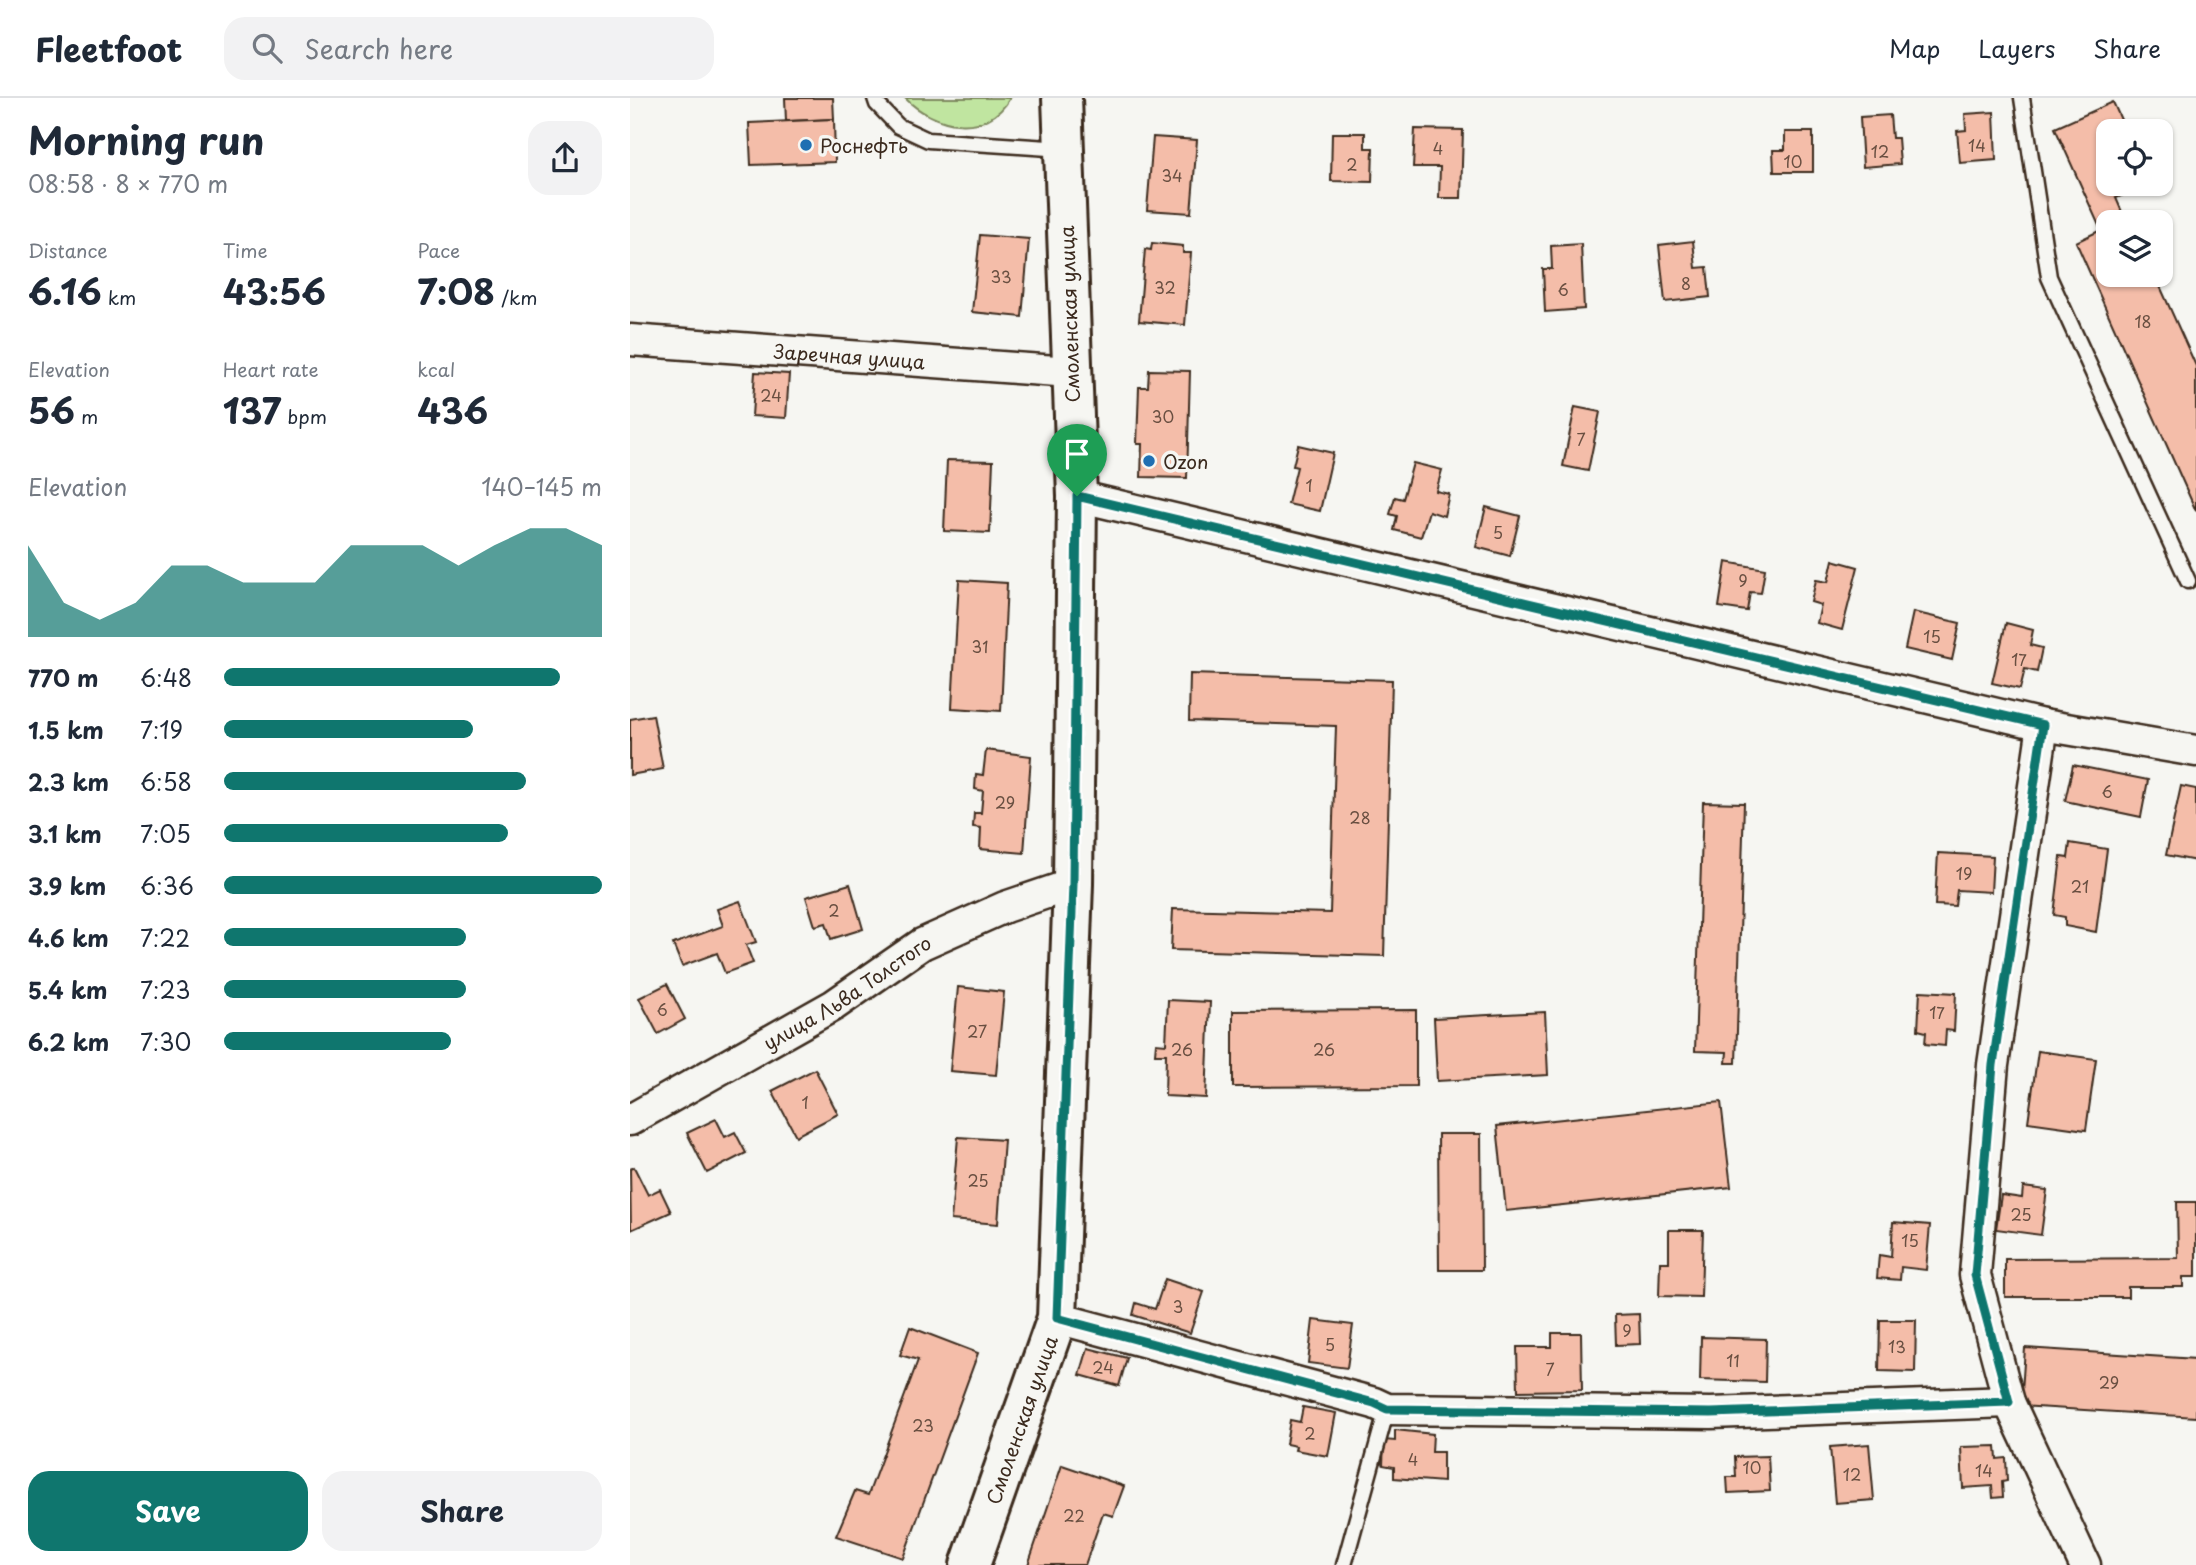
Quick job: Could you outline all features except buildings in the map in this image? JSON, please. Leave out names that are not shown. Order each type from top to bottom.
[{"type":"main road","name":"Смоленская улица","points":[[971,1565],[1057,1318],[1073,884],[1077,496],[1062,98]]},
{"type":"street","name":"Заречная улица","points":[[630,340],[1071,372]]},
{"type":"street","points":[[1077,496],[2043,725],[2196,751]]},
{"type":"street","points":[[2043,725],[1993,1065],[1975,1275],[2009,1402],[2085,1565]]},
{"type":"street","name":"улица Льва Толстого","points":[[630,1120],[834,1005],[922,944],[1005,907],[1073,884]]},
{"type":"street","points":[[1057,1318],[1374,1403],[1387,1409],[1711,1413],[2009,1402]]},
{"type":"lane","points":[[875,98],[877,104],[898,126],[928,140],[1063,149]]},
{"type":"lane","points":[[2022,98],[2049,277],[2188,581]]},
{"type":"lane","points":[[1344,1565],[1387,1409]]},
{"type":"green space","points":[[905,98],[1010,98],[1000,111],[988,119],[974,124],[959,124],[930,116]]},
{"type":"place","name":"Роснефть","points":[[806,145]]},
{"type":"place","name":"Ozon","points":[[1149,461]]},
{"type":"route","points":[[1077,496],[2043,725],[1993,1065],[1975,1275],[2009,1402],[1711,1413],[1387,1409],[1374,1403],[1057,1318],[1073,884],[1077,496]]}]
